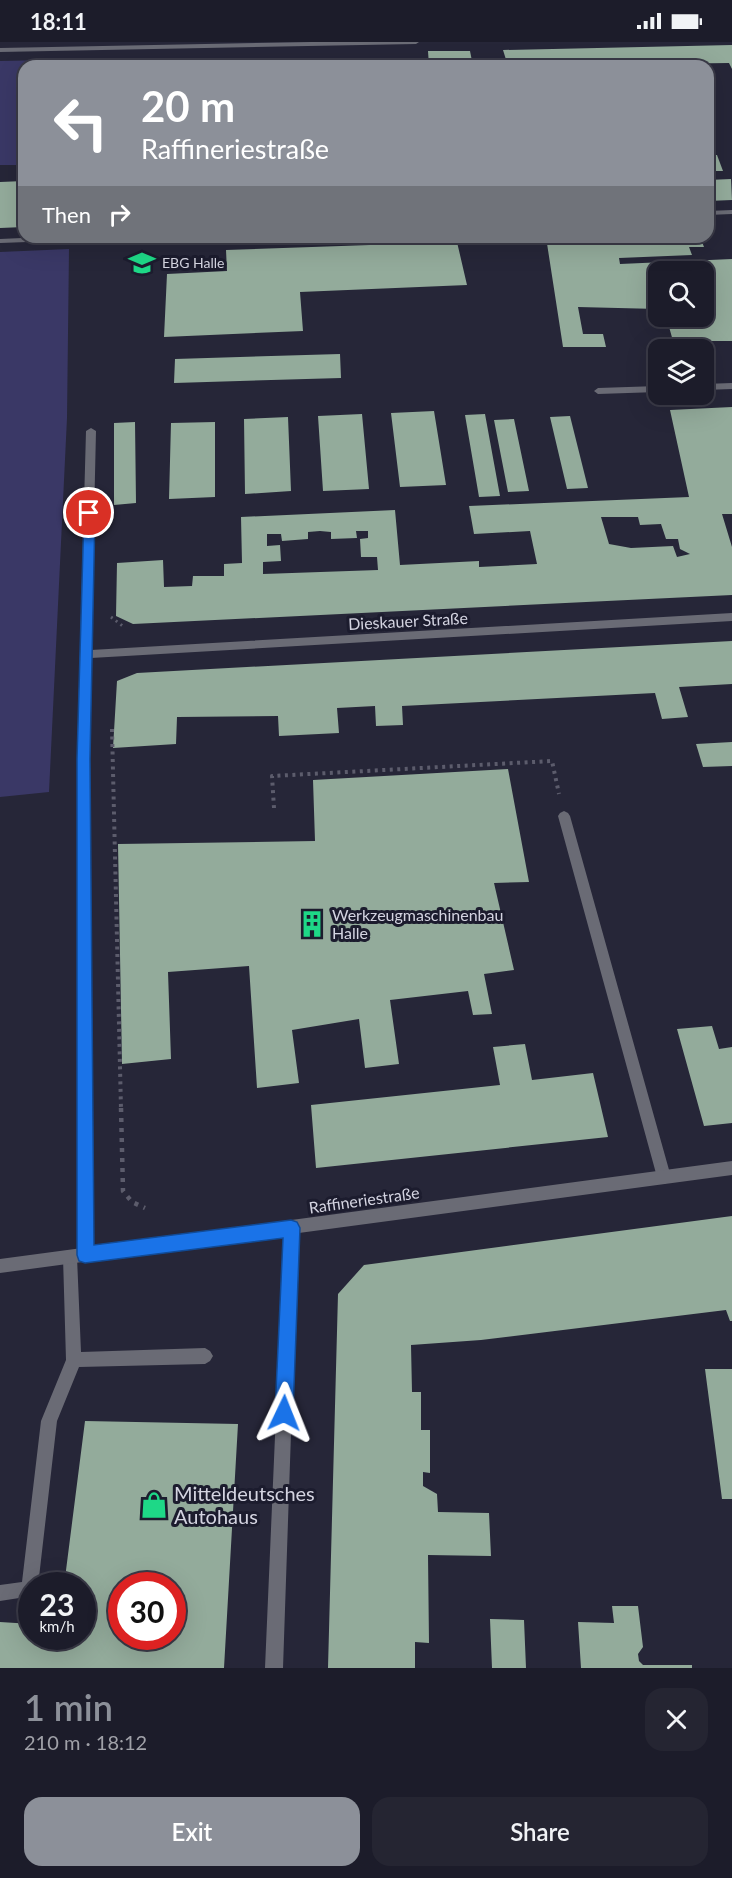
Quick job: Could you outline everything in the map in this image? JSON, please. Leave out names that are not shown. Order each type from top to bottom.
[{"type":"street","points":[[0,50],[416,42]]},
{"type":"street","points":[[714,213],[732,212]]},
{"type":"street","points":[[0,241],[18,240]]},
{"type":"street","points":[[714,387],[732,386]]},
{"type":"street","points":[[598,391],[648,389]]},
{"type":"street","points":[[0,1593],[28,1589],[49,1421],[74,1360],[78,1256],[85,654],[91,431]]},
{"type":"street","name":"Dieskauer Straße","points":[[85,654],[732,617]]},
{"type":"street","points":[[564,816],[664,1177]]},
{"type":"street","name":"Raffineriestraße","points":[[0,1266],[732,1168]]},
{"type":"street","points":[[274,1668],[291,1228]]},
{"type":"street","points":[[74,1360],[205,1356]]},
{"type":"path","points":[[111,607],[111,618],[128,630]]},
{"type":"path","points":[[112,723],[123,1191],[132,1202],[146,1208]]},
{"type":"path","points":[[273,808],[272,776],[552,760],[564,816]]},
{"type":"shaded area","points":[[154,58],[154,60],[51,60]]},
{"type":"shaded area","points":[[0,61],[18,61],[18,165],[0,165]]},
{"type":"shaded area","points":[[69,249],[67,418],[49,792],[0,797],[0,252]]},
{"type":"building","points":[[732,45],[732,69],[729,63],[714,63],[714,60],[506,60],[503,50]]},
{"type":"building","points":[[428,51],[470,51],[472,60],[429,60]]},
{"type":"building","points":[[714,155],[717,155],[723,171],[714,171]]},
{"type":"building","points":[[731,179],[732,200],[714,201],[714,180]]},
{"type":"building","points":[[18,181],[18,227],[0,228],[0,182]]},
{"type":"building","points":[[457,243],[467,285],[300,292],[303,331],[164,337],[167,274],[227,271],[226,250]]},
{"type":"building","points":[[547,243],[702,243],[704,247],[689,247],[692,255],[619,258],[620,264],[648,263],[648,309],[578,307],[583,334],[603,334],[606,347],[563,347]]},
{"type":"building","points":[[732,259],[732,341],[672,339],[669,327],[714,327],[714,261],[687,261]]},
{"type":"building","points":[[340,354],[341,378],[174,383],[175,359]]},
{"type":"building","points":[[732,407],[732,514],[722,514],[732,547],[732,595],[133,624],[116,616],[117,563],[163,560],[164,587],[192,586],[193,576],[224,576],[224,564],[242,563],[241,517],[395,510],[400,565],[479,561],[479,567],[537,564],[530,531],[474,534],[469,506],[689,497],[670,410]],"holes":[[[601,517],[638,517],[640,525],[661,524],[666,539],[678,539],[680,549],[690,554],[677,557],[673,546],[631,548],[609,544]],[[320,531],[331,532],[331,539],[357,538],[356,531],[368,531],[368,538],[360,539],[361,557],[377,557],[378,570],[263,574],[263,562],[281,561],[280,545],[267,546],[267,534],[281,534],[282,541],[308,539],[308,532]]]},
{"type":"building","points":[[434,411],[446,485],[400,487],[391,413]]},
{"type":"building","points":[[362,414],[369,489],[323,491],[318,416]]},
{"type":"building","points":[[485,414],[500,496],[479,497],[465,415]]},
{"type":"building","points":[[570,416],[588,488],[567,489],[550,417]]},
{"type":"building","points":[[288,417],[291,491],[245,494],[244,419]]},
{"type":"building","points":[[514,419],[529,491],[508,492],[494,420]]},
{"type":"building","points":[[135,422],[136,503],[114,505],[114,423]]},
{"type":"building","points":[[215,422],[215,497],[169,499],[171,423]]},
{"type":"building","points":[[732,641],[732,684],[679,687],[688,717],[662,719],[655,693],[402,706],[403,725],[376,726],[375,706],[337,708],[339,733],[279,736],[278,716],[177,717],[176,744],[113,748],[117,681],[137,673]]},
{"type":"building","points":[[732,742],[732,766],[703,767],[696,744]]},
{"type":"building","name":"Werkzeugmaschinenbau Halle","points":[[508,769],[529,882],[494,883],[514,970],[484,974],[492,1014],[473,1015],[468,991],[390,1000],[399,1064],[365,1068],[359,1019],[292,1030],[299,1083],[257,1088],[249,966],[168,972],[171,1059],[122,1064],[118,844],[315,841],[313,780]]},
{"type":"building","points":[[712,1026],[719,1049],[732,1047],[732,1123],[704,1126],[677,1029]]},
{"type":"building","points":[[525,1044],[532,1080],[593,1073],[608,1137],[316,1168],[311,1105],[500,1085],[493,1047]]},
{"type":"building","points":[[732,1216],[732,1321],[726,1310],[481,1340],[411,1345],[412,1392],[421,1392],[421,1430],[430,1430],[430,1473],[423,1472],[423,1486],[437,1494],[438,1512],[489,1513],[491,1556],[428,1555],[429,1643],[415,1642],[415,1668],[328,1668],[338,1294],[364,1265]]},
{"type":"building","points":[[705,1369],[732,1369],[732,1499],[722,1499]]},
{"type":"building","name":"Mitteldeutsches Autohaus","points":[[85,1421],[238,1424],[224,1668],[0,1668],[0,1622],[18,1623],[18,1650],[96,1650],[96,1572],[66,1572]]},
{"type":"building","points":[[612,1606],[638,1606],[643,1647],[638,1654],[639,1661],[643,1665],[692,1665],[692,1668],[581,1668],[578,1622],[614,1623]]},
{"type":"building","points":[[490,1619],[524,1620],[526,1668],[492,1668]]},
{"type":"place","name":"EBG Halle","points":[[142,263]]},
{"type":"place","name":"Werkzeugmaschinenbau Halle","points":[[312,924]]},
{"type":"place","name":"Mitteldeutsches Autohaus","points":[[154,1505]]},
{"type":"route","points":[[89,513],[83,759],[85,1255],[291,1228],[284,1413]]}]
